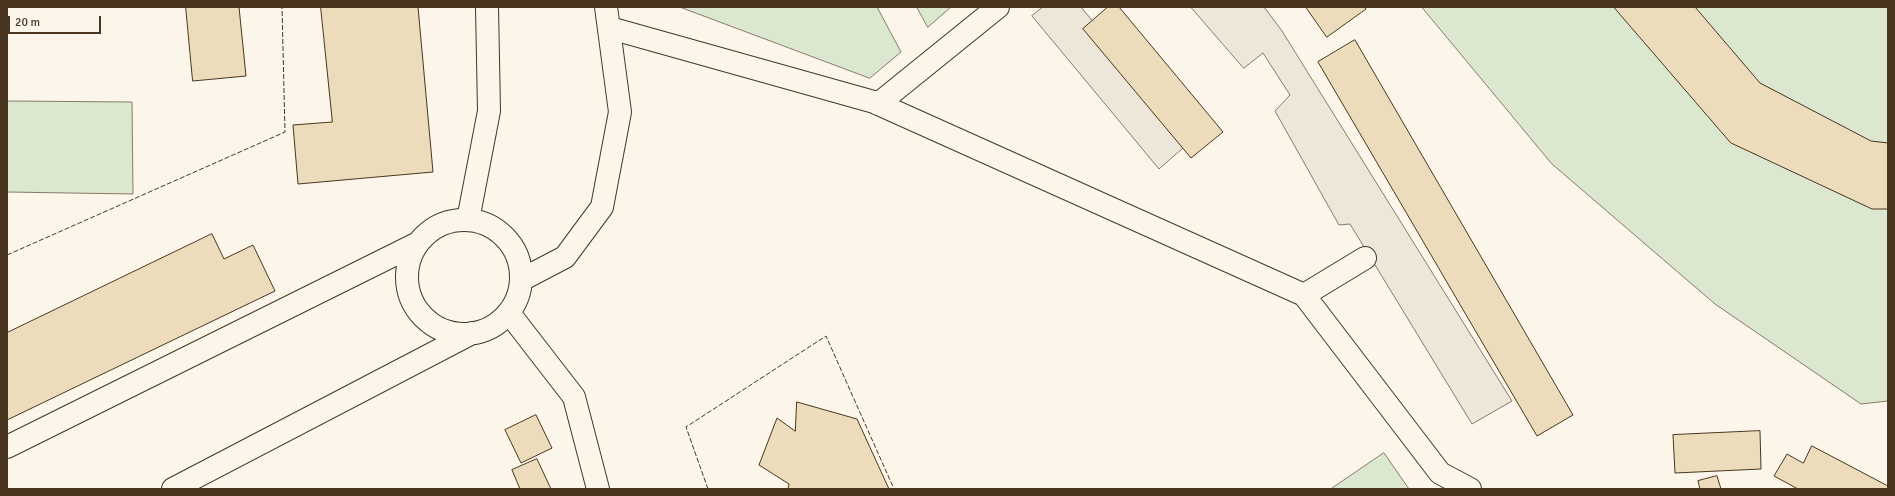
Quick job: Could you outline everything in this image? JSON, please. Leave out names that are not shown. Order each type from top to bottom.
[{"type":"street","points":[[468,220],[489,111],[488,7]]},
{"type":"street","points":[[521,280],[566,257],[602,207],[620,112],[606,7]]},
{"type":"street","points":[[878,104],[998,7]]},
{"type":"street","points":[[610,28],[878,104],[1304,295],[1440,473],[1470,489]]},
{"type":"street","points":[[7,447],[418,243],[432,230],[449,222],[468,220],[486,224],[501,233],[512,246],[520,262],[521,280],[517,297],[509,313],[496,324],[480,333],[462,334],[444,330],[429,322],[417,309],[409,293],[407,275],[410,258],[418,243]]},
{"type":"street","points":[[1304,295],[1365,258]]},
{"type":"street","points":[[509,313],[574,398],[598,489]]},
{"type":"street","points":[[173,489],[472,333]]},
{"type":"green space","points":[[680,7],[877,7],[901,52],[870,78]]},
{"type":"green space","points":[[917,7],[951,7],[928,27]]},
{"type":"green space","points":[[1422,7],[1888,7],[1888,401],[1861,404],[1715,304],[1552,164]]},
{"type":"green space","points":[[7,101],[132,102],[133,194],[7,192]]},
{"type":"green space","points":[[1384,453],[1409,489],[1331,489]]},
{"type":"shaded area","points":[[1043,7],[1081,7],[1191,141],[1159,169],[1032,16]]},
{"type":"shaded area","points":[[1191,7],[1264,7],[1282,31],[1512,401],[1472,424],[1350,224],[1339,225],[1275,111],[1290,95],[1263,53],[1244,68]]},
{"type":"building","points":[[186,7],[239,7],[246,76],[193,81]]},
{"type":"building","points":[[321,7],[418,7],[433,172],[298,184],[293,125],[332,122]]},
{"type":"building","points":[[1108,7],[1119,7],[1223,132],[1191,158],[1083,29]]},
{"type":"building","points":[[1306,7],[1365,7],[1366,9],[1327,37]]},
{"type":"building","points":[[1614,7],[1695,7],[1760,83],[1871,141],[1888,143],[1888,209],[1872,209],[1731,143]]},
{"type":"building","points":[[1355,40],[1573,415],[1537,436],[1318,62]]},
{"type":"building","points":[[212,234],[224,259],[253,245],[275,291],[7,420],[7,333]]},
{"type":"building","points":[[797,402],[857,419],[889,489],[788,489],[789,484],[759,465],[777,418],[795,431]]},
{"type":"building","points":[[536,415],[552,448],[521,463],[505,430]]},
{"type":"building","points":[[1760,431],[1761,469],[1675,473],[1673,435]]},
{"type":"building","points":[[1812,446],[1888,486],[1888,489],[1798,489],[1774,476],[1787,454],[1803,463]]},
{"type":"building","points":[[537,459],[551,489],[520,489],[512,470]]},
{"type":"building","points":[[1717,476],[1721,489],[1700,489],[1698,481]]},
{"type":"fence","points":[[7,255],[285,132],[282,7]]},
{"type":"fence","points":[[708,489],[686,427],[826,336],[894,489]]}]
